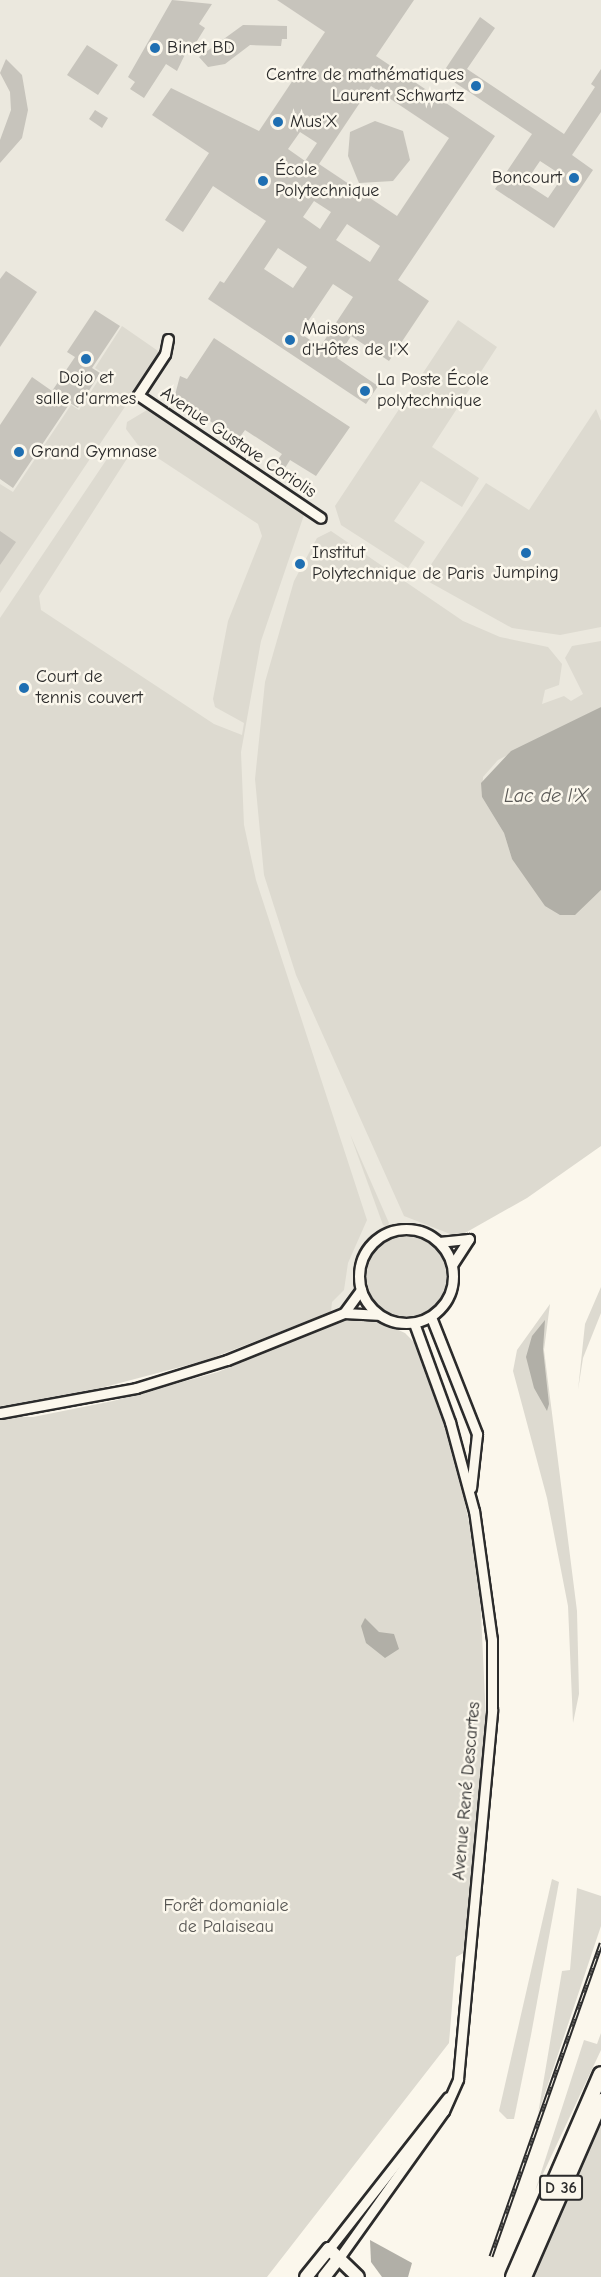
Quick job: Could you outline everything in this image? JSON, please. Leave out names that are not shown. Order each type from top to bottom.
[{"type":"main road","name":"D 36","points":[[524,2277],[597,2098],[601,2074]]},
{"type":"main road","name":"D 36","points":[[513,2277],[597,2098]]},
{"type":"main road","points":[[306,2277],[329,2249],[358,2277]]},
{"type":"main road","points":[[318,2263],[329,2275],[339,2258]]},
{"type":"street","name":"Avenue Gustave Coriolis","points":[[168,339],[165,354],[138,395],[321,518]]},
{"type":"street","points":[[0,1413],[136,1388],[227,1360],[344,1313],[379,1315],[414,1323],[431,1317],[450,1294],[452,1265],[469,1239],[439,1242],[411,1229],[379,1238],[364,1256],[361,1290],[344,1313]]},
{"type":"street","points":[[439,1242],[452,1265]]},
{"type":"street","points":[[361,1290],[379,1315]]},
{"type":"street","name":"Avenue René Descartes","points":[[431,1317],[477,1434],[470,1490]]},
{"type":"street","name":"Avenue René Descartes","points":[[414,1323],[470,1490],[483,1559],[494,1681],[460,2067],[452,2093]]},
{"type":"street","points":[[329,2249],[452,2093]]},
{"type":"street","points":[[339,2258],[452,2093]]},
{"type":"shaded area","name":"Institut Polytechnique de Paris","points":[[0,0],[601,0],[601,1129],[458,1237],[335,1311],[130,1377],[0,1398]]},
{"type":"green space","points":[[458,320],[497,347],[432,447],[479,478],[462,507],[421,481],[394,521],[425,542],[408,568],[341,525],[335,506]]},
{"type":"green space","points":[[122,326],[161,353],[0,593],[0,484],[13,492],[71,405],[79,410],[103,373],[95,368]]},
{"type":"green space","name":"Jumping","points":[[596,409],[601,421],[601,627],[560,635],[512,628],[422,578],[486,483],[529,510]]},
{"type":"green space","points":[[147,410],[304,515],[261,641],[241,752],[244,825],[256,880],[367,1220],[348,1263],[344,1290],[332,1302],[331,1312],[207,1360],[59,1399],[0,1406],[0,618],[115,447],[130,447],[128,457],[39,596],[41,610],[214,724],[242,735],[244,723],[215,707],[213,699],[228,621],[262,536],[258,524],[138,445],[126,429],[127,422]]},
{"type":"green space","points":[[331,531],[463,621],[500,637],[548,647],[562,664],[559,685],[545,690],[542,704],[564,696],[571,701],[583,694],[565,658],[572,646],[601,641],[601,707],[498,760],[483,777],[482,797],[504,833],[512,859],[574,915],[601,890],[601,1146],[527,1198],[458,1237],[404,1216],[296,975],[264,875],[255,779],[265,682],[294,581],[317,538]]},
{"type":"green space","points":[[350,1134],[389,1223],[387,1227],[383,1225]]},
{"type":"green space","points":[[398,1236],[414,1236],[429,1243],[440,1254],[447,1269],[444,1293],[435,1306],[414,1318],[398,1318],[383,1311],[372,1300],[365,1285],[365,1269],[372,1254],[383,1243]]},
{"type":"green space","points":[[601,1287],[601,1313],[583,1358],[578,1390],[585,1324]]},
{"type":"green space","points":[[550,1304],[544,1350],[577,1611],[579,1694],[573,1723],[568,1606],[547,1498],[513,1371],[517,1350]]},
{"type":"green space","name":"Forêt domaniale de Palaiseau","points":[[350,1316],[367,1316],[405,1333],[417,1345],[454,1452],[479,1569],[486,1721],[467,1951],[456,1957],[449,2043],[267,2277],[0,2277],[0,1417],[33,1417],[113,1401],[218,1372]]},
{"type":"green space","points":[[552,1879],[559,1882],[531,2035],[514,2119],[507,2119],[499,2111]]},
{"type":"green space","points":[[577,1888],[601,1896],[601,1926],[538,2114],[562,1971],[570,1970]]},
{"type":"green space","points":[[601,2033],[601,2050],[535,2191],[584,2040],[597,2044]]},
{"type":"green space","points":[[601,2123],[601,2277],[532,2277],[586,2148]]},
{"type":"water","name":"Lac de l'X","points":[[601,707],[601,890],[575,915],[560,915],[545,906],[512,859],[504,833],[482,797],[481,783],[511,751]]},
{"type":"water","points":[[545,1320],[543,1349],[549,1404],[547,1411],[534,1388],[526,1357],[532,1336]]},
{"type":"water","points":[[365,1618],[379,1632],[394,1634],[399,1649],[385,1658],[366,1643],[361,1626]]},
{"type":"water","points":[[370,2240],[412,2263],[408,2277],[382,2277],[371,2262]]},
{"type":"building","points":[[172,0],[212,4],[199,24],[205,28],[192,49],[189,46],[177,71],[166,64],[144,98],[130,89],[135,82],[128,77]]},
{"type":"building","points":[[277,0],[414,0],[376,56],[495,136],[398,280],[429,301],[389,361],[351,336],[337,358],[378,386],[366,404],[208,299],[220,281],[224,283],[266,221],[213,186],[183,232],[165,220],[209,153],[152,115],[171,88],[259,131],[325,32]],"holes":[[[371,86],[449,138],[397,216],[319,164]],[[300,132],[317,143],[305,161],[288,149]],[[314,201],[331,212],[320,229],[303,217]],[[347,224],[380,246],[370,262],[336,240]],[[278,248],[307,267],[293,288],[264,269]],[[333,284],[353,297],[320,347],[300,333]]]},
{"type":"building","points":[[480,17],[495,28],[467,69],[564,134],[595,87],[591,84],[601,69],[601,112],[572,155],[593,170],[554,228],[495,189],[532,134],[442,74]],"holes":[[[540,161],[563,176],[548,198],[525,183]]]},
{"type":"building","points":[[243,25],[287,26],[287,39],[282,39],[281,46],[250,45],[225,64],[208,67],[199,57]]},
{"type":"building","points":[[87,45],[118,65],[98,95],[67,75]]},
{"type":"building","points":[[6,59],[22,75],[28,110],[22,138],[0,163],[0,140],[11,110],[10,92],[0,73]]},
{"type":"building","points":[[95,110],[108,118],[102,128],[89,119]]},
{"type":"building","points":[[375,121],[403,131],[410,160],[393,181],[359,183],[348,156],[350,132]]},
{"type":"building","points":[[6,271],[37,292],[0,347],[0,279]]},
{"type":"building","points":[[95,310],[120,326],[92,368],[100,373],[78,408],[70,403],[13,488],[0,479],[0,425],[32,377],[52,391],[75,357],[67,352]]},
{"type":"building","points":[[214,338],[350,427],[316,476],[290,460],[285,468],[276,462],[282,454],[245,430],[237,441],[175,395],[180,376],[187,379]]},
{"type":"building","points":[[0,531],[16,542],[0,565]]},
{"type":"railway","points":[[491,2256],[601,1943]]},
{"type":"place","name":"Binet BD","points":[[155,48]]},
{"type":"place","name":"Centre de mathématiques Laurent Schwartz","points":[[476,86]]},
{"type":"place","name":"Mus'X","points":[[278,122]]},
{"type":"place","name":"Boncourt","points":[[574,178]]},
{"type":"place","name":"École Polytechnique","points":[[263,181]]},
{"type":"place","name":"Maisons d'Hôtes de l'X","points":[[290,340]]},
{"type":"place","name":"Dojo et salle d'armes","points":[[86,359]]},
{"type":"place","name":"La Poste École polytechnique","points":[[365,391]]},
{"type":"place","name":"Grand Gymnase","points":[[19,452]]},
{"type":"place","name":"Jumping","points":[[526,553]]},
{"type":"place","name":"Institut Polytechnique de Paris","points":[[300,564]]},
{"type":"place","name":"Court de tennis couvert","points":[[24,688]]}]
